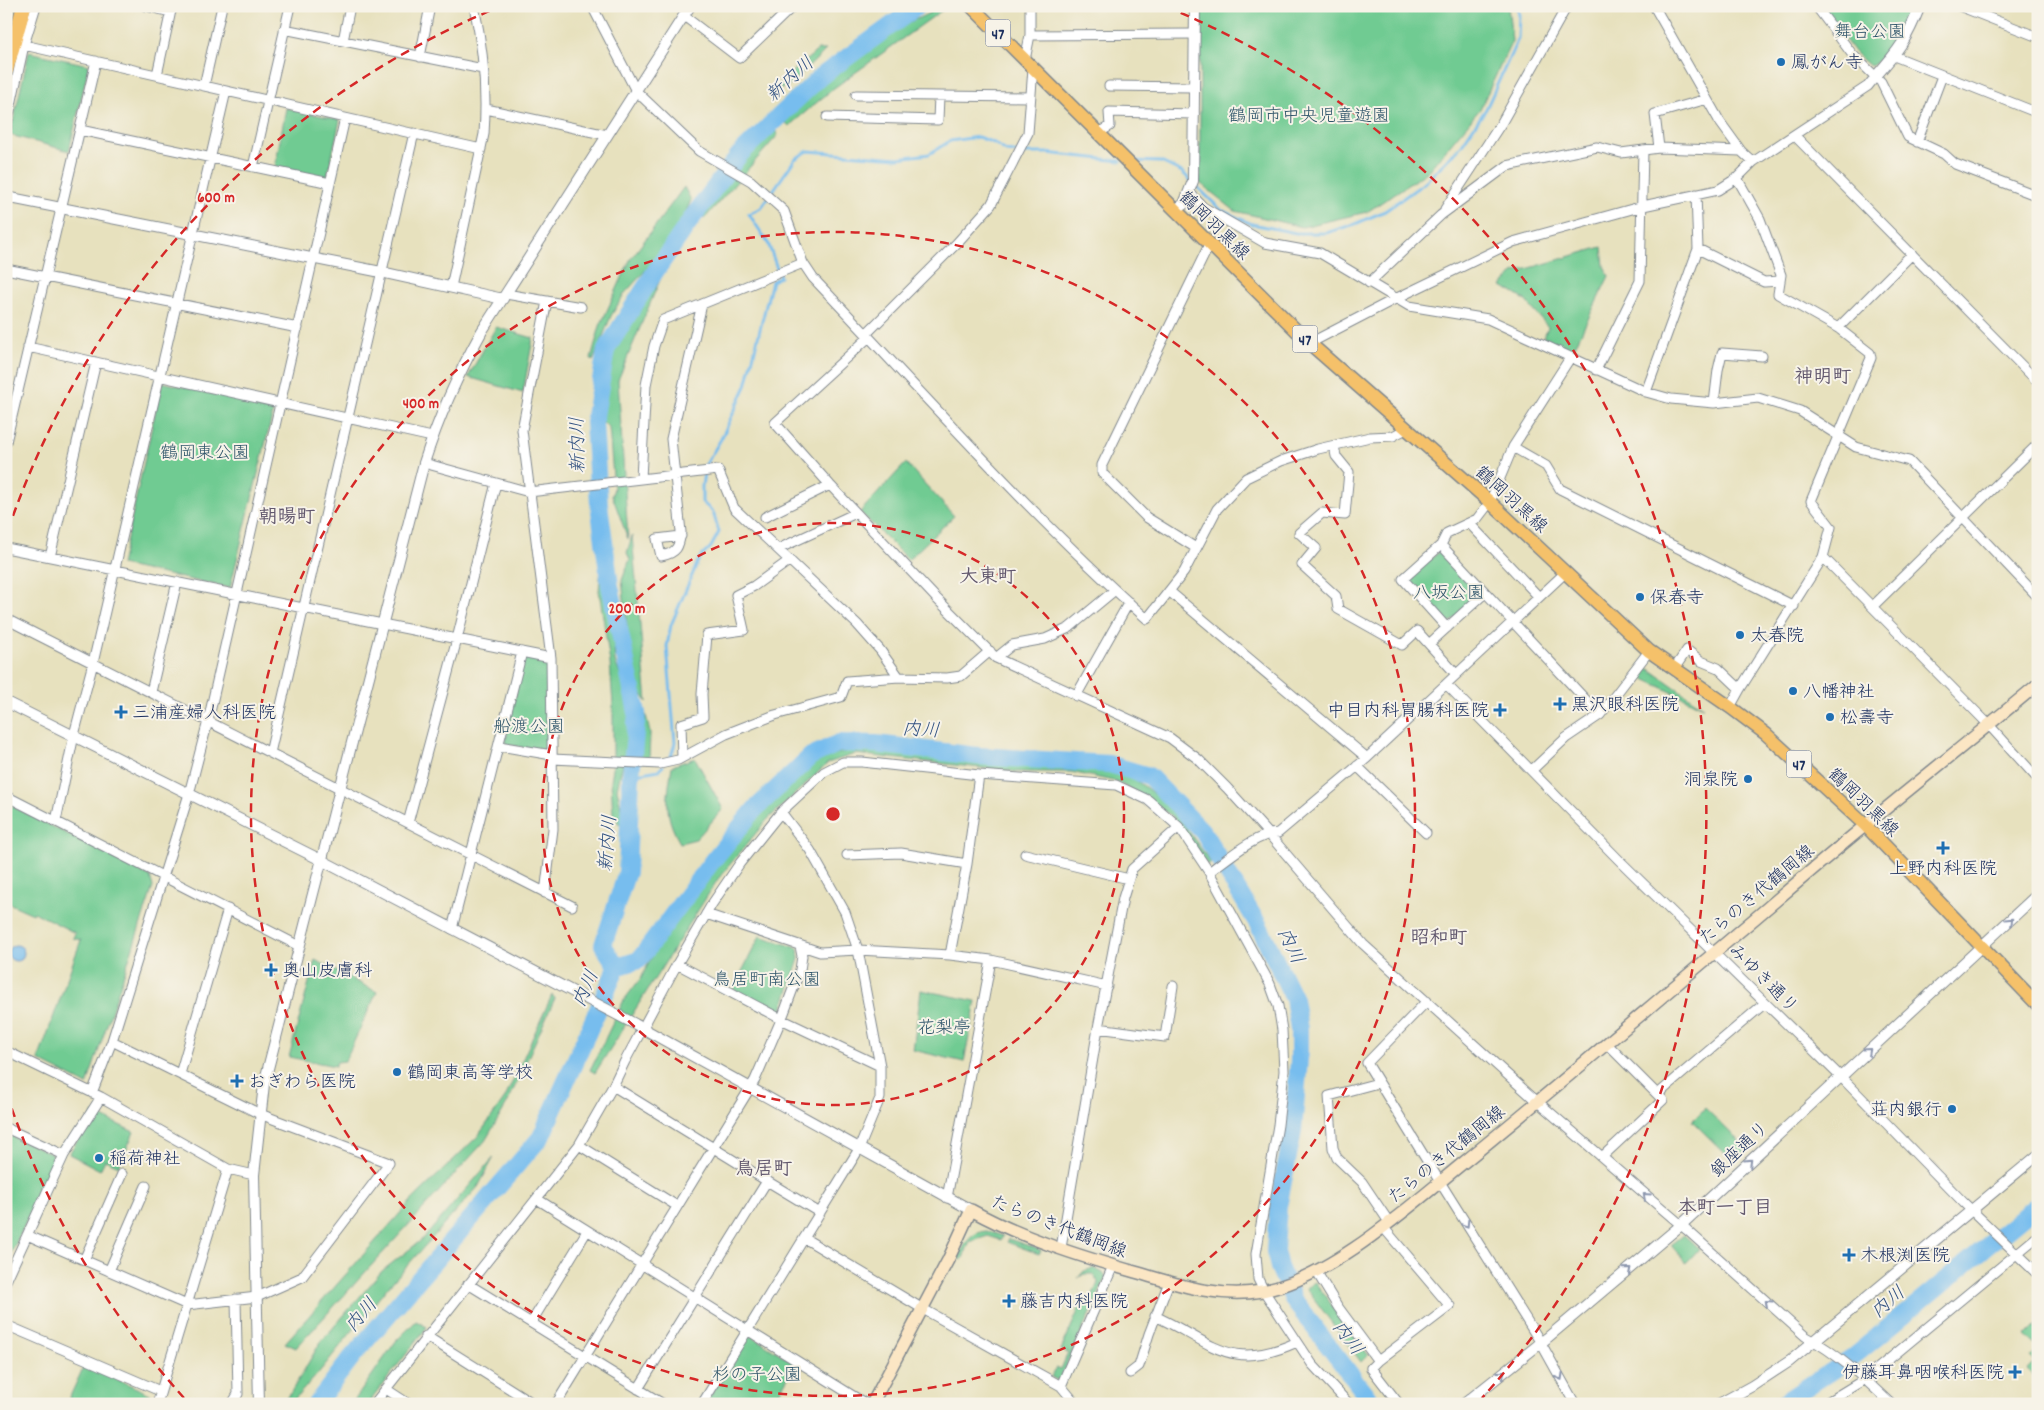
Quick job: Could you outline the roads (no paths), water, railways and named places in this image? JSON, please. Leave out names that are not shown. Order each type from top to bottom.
[{"type":"highway","points":[[6,70],[24,6]]},
{"type":"main road","name":"鶴岡羽黒線","points":[[971,6],[1174,210],[1210,243],[1310,343],[1490,502],[1649,651],[1766,734],[1865,825],[2038,1005]]},
{"type":"main road","name":"たらのき代鶴岡線","points":[[872,1404],[923,1309],[971,1210],[998,1225],[1113,1266],[1169,1282],[1219,1293],[1245,1294],[1268,1290],[1312,1273],[1352,1250],[1440,1182],[1538,1102],[1865,825],[2038,684]]},
{"type":"street","points":[[6,128],[24,45],[36,6]]},
{"type":"street","points":[[146,6],[171,9],[157,75]]},
{"type":"street","points":[[204,86],[222,6]]},
{"type":"street","points":[[254,167],[267,100],[290,6]]},
{"type":"street","points":[[343,41],[350,6]]},
{"type":"street","points":[[420,57],[430,6]]},
{"type":"street","points":[[451,287],[481,149],[486,109],[483,70],[474,6]]},
{"type":"street","points":[[592,6],[636,91],[699,151],[750,181],[784,211],[803,263],[813,278],[934,409],[1114,590],[1147,619],[1184,572],[1217,509],[1246,478],[1281,461],[1370,437],[1393,436],[1406,429]]},
{"type":"street","points":[[259,1404],[254,1174],[264,1084],[432,437],[461,368],[504,296],[690,6]]},
{"type":"street","points":[[684,16],[739,58],[793,6]]},
{"type":"street","points":[[1030,6],[1028,133],[991,205],[867,336],[775,424],[830,486],[937,600],[993,655],[1076,696],[1170,738],[1198,759],[1268,833],[1363,944],[1538,1102],[1805,1336],[1824,1346],[1863,1377],[1891,1404]]},
{"type":"street","points":[[1174,210],[1184,204],[1193,181],[1194,6]]},
{"type":"street","points":[[1441,215],[1502,122],[1567,6]]},
{"type":"street","points":[[1654,6],[1706,99],[1741,151],[1752,162]]},
{"type":"street","points":[[1816,6],[1852,54],[1882,82],[1908,137],[1944,154],[1955,164],[2036,196],[2038,185]]},
{"type":"street","points":[[1310,343],[1397,298],[1513,242],[1643,206],[1718,190],[1737,178],[1752,162],[1868,86],[1894,56],[1908,35],[1920,6]]},
{"type":"street","points":[[1960,6],[2038,37]]},
{"type":"street","points":[[284,29],[483,70]]},
{"type":"street","points":[[1030,35],[1194,34]]},
{"type":"street","points":[[24,45],[481,149]]},
{"type":"street","points":[[1894,56],[2038,113]]},
{"type":"street","points":[[6,442],[96,61]]},
{"type":"street","points":[[1917,142],[1942,76]]},
{"type":"street","points":[[1109,86],[1194,87]]},
{"type":"street","points":[[56,821],[74,735],[93,663],[226,91]]},
{"type":"street","points":[[856,95],[1030,97]]},
{"type":"street","points":[[827,117],[938,120],[939,96]]},
{"type":"street","points":[[1659,148],[1655,114],[1706,99]]},
{"type":"street","points":[[486,109],[607,135]]},
{"type":"street","points":[[1098,133],[1110,126],[1109,112],[1194,114]]},
{"type":"street","points":[[6,1281],[64,1155],[96,1095],[189,794],[208,721],[236,594],[282,404],[345,118]]},
{"type":"street","points":[[80,130],[330,183]]},
{"type":"street","points":[[270,753],[414,133]]},
{"type":"street","points":[[1794,135],[2038,382]]},
{"type":"street","points":[[1369,283],[1441,215],[1508,166],[1597,147],[1621,153],[1659,148],[1741,151]]},
{"type":"street","points":[[1596,370],[1640,281],[1643,150]]},
{"type":"street","points":[[1730,707],[1824,558],[1831,527],[1811,501],[1872,358],[1870,353],[1838,328],[1778,294],[1781,275],[1760,219],[1737,178]]},
{"type":"street","points":[[1190,192],[1203,207],[1265,244],[1320,253],[1409,306],[1488,319],[1646,392],[1672,399],[1714,403],[1758,398],[1800,411],[1856,447],[1909,460],[2038,597]]},
{"type":"street","points":[[1646,392],[1698,249],[1696,194]]},
{"type":"street","points":[[6,197],[451,287],[581,307]]},
{"type":"street","points":[[1196,548],[1146,517],[1102,474],[1102,465],[1210,243]]},
{"type":"street","points":[[1698,249],[1764,282],[1780,281]]},
{"type":"street","points":[[1838,328],[1912,254]]},
{"type":"street","points":[[637,479],[646,384],[662,320],[803,263]]},
{"type":"street","points":[[6,269],[298,328]]},
{"type":"street","points":[[545,893],[552,829],[551,658],[522,430],[547,301]]},
{"type":"street","points":[[680,536],[671,439],[702,304]]},
{"type":"street","points":[[28,347],[432,437]]},
{"type":"street","points":[[1714,403],[1722,353],[1762,356]]},
{"type":"street","points":[[1447,628],[1403,579],[1441,545],[1447,533],[1477,519],[1490,502],[1513,447],[1570,358]]},
{"type":"street","points":[[50,557],[96,362]]},
{"type":"street","points":[[1873,606],[2038,444]]},
{"type":"street","points":[[1334,446],[1336,456],[1349,472],[1344,515],[1322,513],[1299,533],[1316,548],[1302,565],[1336,596],[1338,609],[1402,645],[1417,631],[1456,674]]},
{"type":"street","points":[[1513,447],[1546,466],[1560,489],[1794,606]]},
{"type":"street","points":[[424,463],[529,492],[718,470],[734,508],[857,624],[880,650],[899,678]]},
{"type":"street","points":[[408,823],[496,483]]},
{"type":"street","points":[[765,517],[830,486]]},
{"type":"street","points":[[778,549],[856,513]]},
{"type":"street","points":[[1468,523],[1539,597]]},
{"type":"street","points":[[1441,545],[1600,715]]},
{"type":"street","points":[[6,548],[551,658]]},
{"type":"street","points":[[1824,558],[1873,606],[2038,778]]},
{"type":"street","points":[[682,757],[681,724],[703,717],[702,694],[707,635],[744,630],[736,595],[754,586],[790,560]]},
{"type":"street","points":[[1209,872],[1233,854],[1268,833],[1278,833],[1367,758],[1566,572]]},
{"type":"street","points":[[151,692],[177,582]]},
{"type":"street","points":[[499,746],[552,757],[601,762],[660,764],[682,757],[726,734],[775,715],[841,697],[847,681],[961,676],[1012,645],[1045,638],[1070,628],[1114,590]]},
{"type":"street","points":[[1169,591],[1367,758]]},
{"type":"street","points":[[1429,644],[1485,593]]},
{"type":"street","points":[[1076,696],[1129,602]]},
{"type":"street","points":[[6,619],[572,906]]},
{"type":"street","points":[[1674,669],[1687,650],[1701,661],[1718,668],[1740,689]]},
{"type":"street","points":[[1532,770],[1566,738],[1600,715],[1649,651]]},
{"type":"street","points":[[452,929],[472,856],[522,652]]},
{"type":"street","name":"みゆき通り","points":[[1446,684],[1619,860],[1715,952],[2015,1251]]},
{"type":"street","points":[[6,702],[323,861],[639,1026],[971,1210]]},
{"type":"street","points":[[374,1404],[579,1145],[613,1086],[639,1026],[706,914],[739,865],[781,812],[824,772],[843,762],[862,762],[979,775],[1116,785],[1148,800],[1179,827],[1209,872],[1270,984],[1278,1006],[1282,1030],[1284,1071],[1278,1125],[1256,1254],[1258,1279],[1268,1290],[1297,1342],[1312,1364],[1349,1404]]},
{"type":"street","points":[[1357,766],[1426,833]]},
{"type":"street","points":[[950,955],[967,864],[979,775]]},
{"type":"street","points":[[6,796],[300,946]]},
{"type":"street","points":[[702,1404],[859,1149],[880,1098],[880,1066],[858,950],[844,912],[810,850],[781,812]]},
{"type":"street","points":[[1061,1248],[1098,1028],[1123,898],[1132,869],[1179,827]]},
{"type":"street","points":[[847,854],[901,853],[967,864]]},
{"type":"street","points":[[1025,854],[1129,878]]},
{"type":"street","name":"銀座通り","points":[[1464,1404],[1541,1343],[1680,1226],[2038,894]]},
{"type":"street","points":[[180,1074],[228,909]]},
{"type":"street","points":[[706,914],[820,952],[858,950],[950,955],[991,960],[1107,986]]},
{"type":"street","points":[[556,1404],[751,1088],[800,970],[802,956],[800,946]]},
{"type":"street","points":[[948,1198],[991,960]]},
{"type":"street","points":[[677,964],[781,1019],[880,1066]]},
{"type":"street","points":[[1098,1028],[1165,1037],[1173,986]]},
{"type":"street","points":[[1427,1001],[1367,1063],[1541,1343],[1575,1404]]},
{"type":"street","points":[[1658,1094],[1765,1002]]},
{"type":"street","points":[[27,1235],[187,1305],[256,1297],[302,1277],[390,1163],[260,1114],[112,1041]]},
{"type":"street","points":[[1602,1157],[1663,1100],[1606,1044]]},
{"type":"street","points":[[6,1051],[96,1095],[228,1169],[254,1174]]},
{"type":"street","points":[[1378,1083],[1329,1096],[1334,1148],[1337,1158],[1362,1182],[1386,1224],[1450,1306],[1371,1368],[1398,1404]]},
{"type":"street","points":[[613,1086],[820,1213]]},
{"type":"street","points":[[6,1128],[64,1155]]},
{"type":"street","points":[[579,1145],[677,1206]]},
{"type":"street","points":[[1719,1404],[1752,1386],[1790,1360],[1976,1214],[2038,1155]]},
{"type":"street","points":[[157,1404],[228,1169]]},
{"type":"street","points":[[84,1260],[122,1174]]},
{"type":"street","points":[[638,1389],[766,1181]]},
{"type":"street","points":[[109,1271],[146,1186]]},
{"type":"street","points":[[537,1199],[866,1404]]},
{"type":"street","points":[[531,1323],[588,1231]]},
{"type":"street","points":[[1824,1404],[1863,1377],[2015,1251],[2038,1236]]},
{"type":"street","points":[[804,1238],[923,1309],[1061,1386],[1076,1404]]},
{"type":"street","points":[[2015,1251],[2038,1274]]},
{"type":"street","points":[[1061,1386],[1113,1266]]},
{"type":"street","points":[[1312,1273],[1378,1361]]},
{"type":"street","points":[[1130,1373],[1139,1366],[1169,1282]]},
{"type":"street","points":[[468,1284],[663,1404]]},
{"type":"street","points":[[232,1404],[238,1394],[236,1299]]},
{"type":"street","points":[[1156,1316],[1180,1327],[1198,1340],[1237,1355],[1262,1354],[1297,1342]]},
{"type":"street","points":[[6,1325],[160,1391]]},
{"type":"street","points":[[426,1336],[534,1404]]},
{"type":"street","points":[[386,1389],[409,1404]]},
{"type":"water","points":[[16,945],[22,947],[24,953],[22,959],[16,961],[10,959],[8,953],[10,947]]},
{"type":"waterway","name":"新内川","points":[[617,967],[603,945],[627,872],[631,775],[637,713],[610,586],[599,504],[594,422],[606,350],[655,272],[739,155],[820,77],[918,6]]},
{"type":"waterway","points":[[1132,161],[1161,162],[1182,172],[1221,210],[1252,224],[1296,233],[1326,233],[1355,224],[1385,211],[1423,184],[1461,146],[1486,109],[1518,39],[1519,15],[1517,6]]},
{"type":"waterway","points":[[670,760],[675,743],[667,646],[671,625],[699,559],[711,547],[719,532],[713,512],[702,502],[705,466],[721,439],[746,386],[772,281],[780,277],[768,243],[749,214],[761,208],[795,159],[808,151],[898,158],[929,154],[950,141],[978,137],[994,143],[1006,151],[1047,153],[1121,161]]},
{"type":"waterway","name":"内川","points":[[316,1404],[352,1357],[541,1137],[617,967],[639,960],[713,860],[755,809],[811,756],[839,743],[876,744],[978,756],[1109,764],[1149,776],[1203,832],[1259,926],[1294,999],[1299,1029],[1299,1060],[1293,1131],[1278,1207],[1275,1251],[1279,1267],[1294,1301],[1373,1404]]},
{"type":"waterway","points":[[631,775],[659,770],[663,766]]},
{"type":"waterway","name":"内川","points":[[1781,1404],[1854,1356],[2038,1204]]},
{"type":"place","name":"鳳がん寺","points":[[1781,62]]},
{"type":"place","name":"保春寺","points":[[1640,597]]},
{"type":"place","name":"太春院","points":[[1740,635]]},
{"type":"place","name":"八幡神社","points":[[1793,691]]},
{"type":"place","name":"黒沢眼科医院","points":[[1560,704]]},
{"type":"place","name":"中目内科胃腸科医院","points":[[1500,710]]},
{"type":"place","name":"三浦産婦人科医院","points":[[121,712]]},
{"type":"place","name":"松壽寺","points":[[1830,717]]},
{"type":"place","name":"洞泉院","points":[[1748,779]]},
{"type":"place","name":"上野内科医院","points":[[1943,848]]},
{"type":"place","name":"奥山皮膚科","points":[[271,970]]},
{"type":"place","name":"鶴岡東高等学校","points":[[397,1072]]},
{"type":"place","name":"おぎわら医院","points":[[237,1081]]},
{"type":"place","name":"荘内銀行","points":[[1952,1109]]},
{"type":"place","name":"稲荷神社","points":[[99,1158]]},
{"type":"place","name":"木根渕医院","points":[[1849,1255]]},
{"type":"place","name":"藤吉内科医院","points":[[1009,1301]]},
{"type":"place","name":"伊藤耳鼻咽喉科医院","points":[[2015,1372]]},
{"type":"district","name":"神明町","points":[[1823,375]]},
{"type":"district","name":"朝暘町","points":[[287,515]]},
{"type":"district","name":"大東町","points":[[988,575]]},
{"type":"district","name":"昭和町","points":[[1439,936]]},
{"type":"district","name":"鳥居町","points":[[764,1167]]},
{"type":"district","name":"本町一丁目","points":[[1725,1206]]},
{"type":"park label","name":"舞台公園","points":[[1870,31]]},
{"type":"park label","name":"鶴岡市中央児童遊園","points":[[1309,115]]},
{"type":"park label","name":"鶴岡東公園","points":[[205,452]]},
{"type":"park label","name":"八坂公園","points":[[1449,592]]},
{"type":"park label","name":"船渡公園","points":[[529,726]]},
{"type":"park label","name":"鳥居町南公園","points":[[767,979]]},
{"type":"park label","name":"花梨亭","points":[[944,1027]]},
{"type":"park label","name":"杉の子公園","points":[[757,1374]]}]
